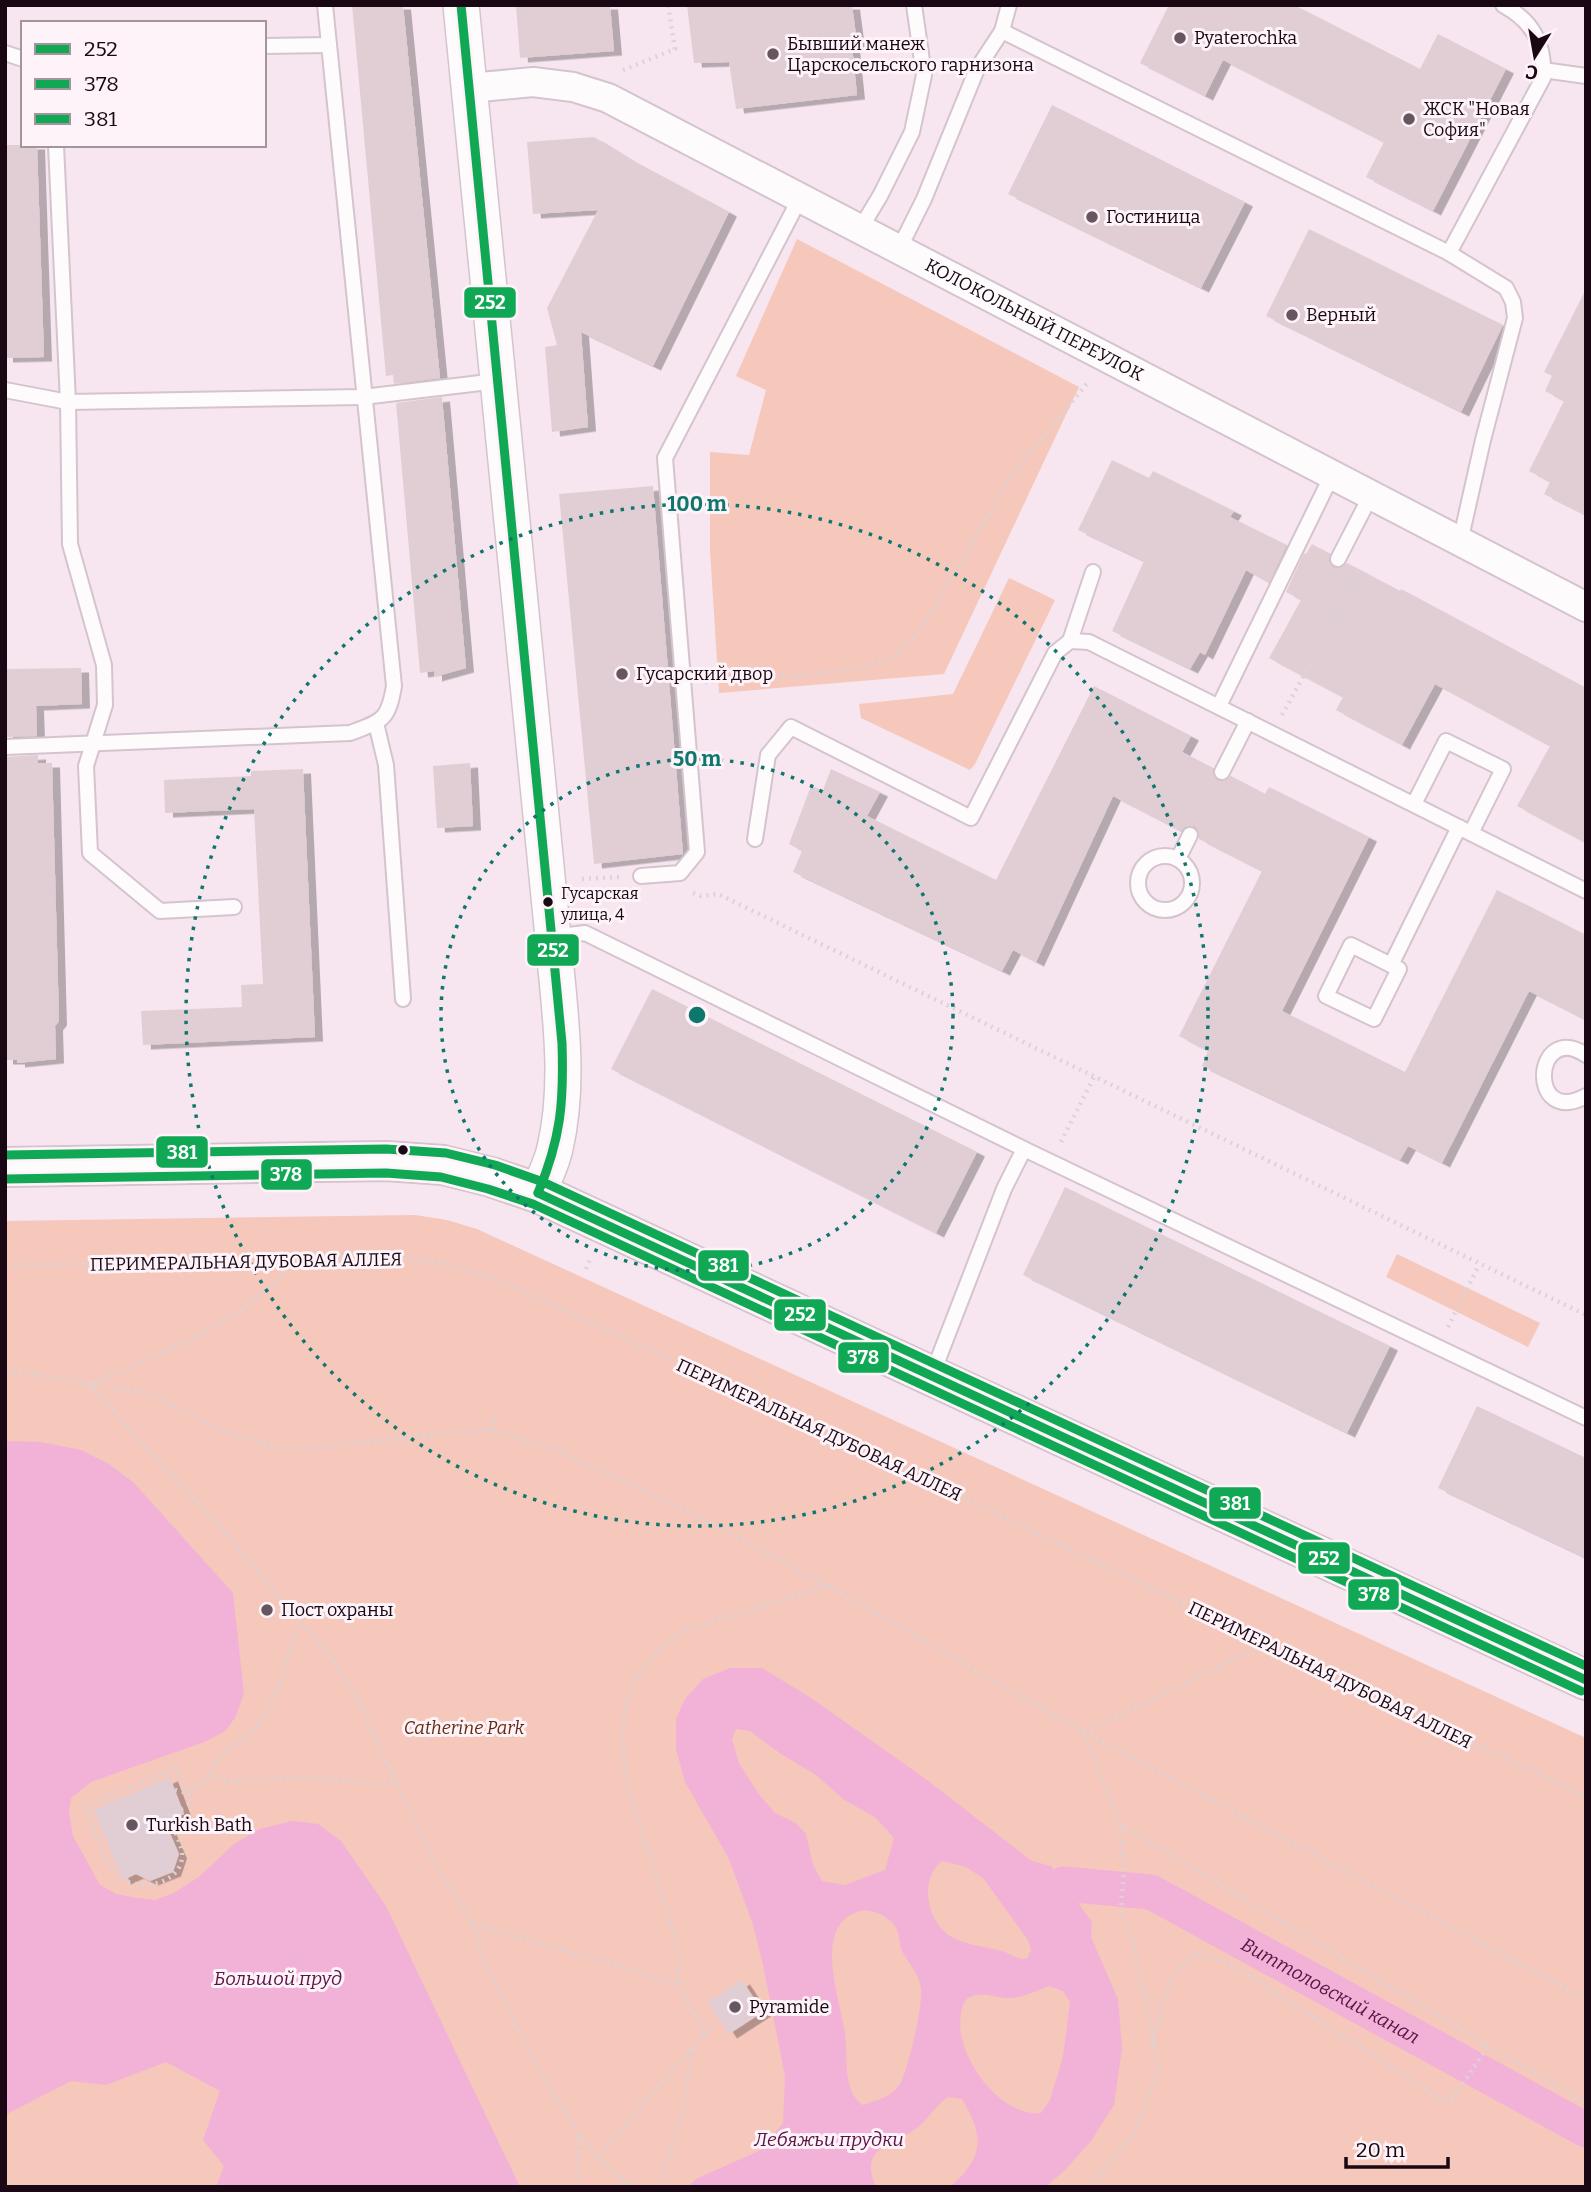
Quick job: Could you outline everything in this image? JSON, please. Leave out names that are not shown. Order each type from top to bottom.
[{"type":"main road","points":[[5,1167],[386,1161],[443,1165],[491,1177],[538,1193],[1586,1680]]},
{"type":"street","points":[[460,5],[564,1071],[562,1112],[555,1151],[538,1193]]},
{"type":"street","name":"КОЛОКОЛЬНЫЙ ПЕРЕУЛОК","points":[[470,88],[533,82],[573,87],[608,98],[1586,607]]},
{"type":"lane","points":[[5,747],[350,733],[376,723],[390,709],[394,686],[325,5]]},
{"type":"lane","points":[[860,229],[912,132],[924,75],[914,5]]},
{"type":"lane","points":[[899,250],[924,199],[977,69],[1002,31],[1009,5]]},
{"type":"lane","points":[[1449,253],[1543,78],[1544,63],[1532,27],[1520,14],[1503,5]]},
{"type":"lane","points":[[1002,31],[1449,253],[1506,288],[1513,302],[1515,318],[1460,542]]},
{"type":"lane","points":[[266,46],[329,45]]},
{"type":"lane","points":[[1544,70],[1586,76]]},
{"type":"lane","points":[[56,147],[68,402],[70,544],[104,665],[104,705],[86,766],[90,853],[160,911],[234,907]]},
{"type":"lane","points":[[641,876],[680,873],[696,852],[665,458],[800,198]]},
{"type":"lane","points":[[5,390],[68,402],[363,397],[497,381]]},
{"type":"lane","points":[[1219,706],[1332,475]]},
{"type":"lane","points":[[1338,559],[1371,495]]},
{"type":"lane","points":[[755,839],[768,755],[791,727],[971,818],[1055,653],[1070,641],[1093,572]]},
{"type":"lane","points":[[1070,641],[1089,642],[1586,891]]},
{"type":"lane","points":[[1223,772],[1248,721]]},
{"type":"lane","points":[[376,723],[386,765],[403,999]]},
{"type":"lane","points":[[1391,965],[1465,830],[1503,769],[1446,740],[1414,804]]},
{"type":"lane","points":[[1178,859],[1190,835]]},
{"type":"lane","points":[[553,937],[584,933],[1024,1149],[1586,1418]]},
{"type":"lane","points":[[1351,945],[1391,965],[1399,968],[1374,1019],[1326,996],[1351,945]]},
{"type":"lane","points":[[1584,1050],[1556,1051],[1545,1064],[1543,1081],[1552,1096],[1559,1100],[1577,1101],[1586,1096]]},
{"type":"lane","points":[[932,1376],[1004,1189],[1024,1149]]},
{"type":"path","points":[[616,73],[675,49],[668,5]]},
{"type":"path","points":[[683,683],[836,672],[891,659],[921,630],[1009,479],[1089,380]]},
{"type":"path","points":[[1272,732],[1362,571]]},
{"type":"path","points":[[579,879],[641,876]]},
{"type":"path","points":[[718,894],[1586,1315]]},
{"type":"path","points":[[1052,1161],[1094,1077]]},
{"type":"path","name":"ПЕРИМЕРАЛЬНАЯ ДУБОВАЯ АЛЛЕЯ","points":[[5,1265],[386,1256],[443,1264],[499,1280],[810,1424],[1586,1797]]},
{"type":"path","points":[[89,1384],[161,1353],[222,1321],[256,1298],[300,1258]]},
{"type":"path","points":[[1438,1348],[1479,1265]]},
{"type":"path","points":[[5,1373],[28,1373],[150,1394],[225,1432],[275,1447],[303,1449],[491,1430],[554,1449],[690,1512],[827,1585],[1083,1732],[1586,1998]]},
{"type":"path","points":[[89,1384],[240,1550],[328,1655],[355,1693],[433,1861],[472,1924],[487,1966],[531,2056],[579,2135],[598,2157],[632,2187]]},
{"type":"path","points":[[491,1430],[496,1410]]},
{"type":"path","points":[[704,2034],[679,1983],[675,1943],[626,1781],[621,1734],[625,1708],[636,1681],[654,1654],[685,1630],[827,1585]]},
{"type":"path","points":[[187,1793],[211,1775],[216,1759],[245,1738],[262,1720],[274,1699],[299,1622]]},
{"type":"path","points":[[1083,1732],[1265,1644]]},
{"type":"path","points":[[1083,1732],[1121,1825],[1124,1870],[1121,1909],[1132,1938],[1159,2069],[1135,2132],[1089,2187]]},
{"type":"path","points":[[175,1790],[187,1793],[192,1803],[168,1817],[183,1852],[177,1872],[171,1878],[149,1886],[129,1882],[114,1874],[84,1808],[176,1768],[187,1793]]},
{"type":"path","points":[[211,1775],[229,1782],[285,1777],[378,1783],[394,1780]]},
{"type":"path","points":[[1121,1825],[1586,2104]]},
{"type":"path","points":[[472,1924],[679,1983]]},
{"type":"path","points":[[1153,2045],[1160,2009],[1174,1976],[1195,1954],[1227,1962],[1438,2097],[1452,2100],[1488,2046]]},
{"type":"path","points":[[598,2157],[719,2020]]},
{"type":"path","points":[[659,2187],[681,2119],[693,2047]]},
{"type":"path","points":[[577,2187],[579,2135]]},
{"type":"green space","points":[[797,239],[1079,387],[944,674],[719,693],[710,550],[710,452],[749,455],[766,390],[736,376]]},
{"type":"green space","points":[[1009,578],[1055,600],[970,770],[861,718],[859,704],[953,694]]},
{"type":"green space","name":"Catherine Park","points":[[415,1215],[447,1220],[477,1229],[1586,1738],[1586,2187],[5,2187],[5,1221]]},
{"type":"green space","points":[[1397,1254],[1540,1323],[1528,1347],[1386,1277]]},
{"type":"water","name":"Большой пруд","points":[[5,1441],[41,1442],[81,1450],[109,1464],[134,1483],[233,1593],[244,1694],[235,1718],[225,1731],[207,1741],[91,1782],[71,1798],[69,1813],[73,1836],[100,1885],[116,1894],[155,1900],[174,1893],[200,1876],[234,1844],[260,1829],[292,1821],[318,1824],[341,1841],[386,1906],[520,2187],[216,2187],[224,2166],[203,2140],[220,2091],[166,2062],[106,2085],[71,2081],[5,2115]]},
{"type":"water","name":"Лебяжьи прудки","points":[[730,1668],[762,1668],[811,1698],[923,1777],[1032,1861],[1051,1866],[1092,1922],[1091,1937],[1118,1999],[1122,2048],[1114,2105],[1091,2141],[1065,2170],[1045,2187],[950,2187],[975,2156],[977,2136],[975,2125],[962,2099],[948,2097],[917,2128],[874,2155],[871,2163],[876,2187],[687,2187],[698,2178],[761,2150],[783,2123],[785,2076],[752,1922],[729,1859],[685,1782],[676,1749],[676,1719],[685,1699],[703,1679]],"holes":[[[736,1729],[750,1731],[816,1775],[843,1799],[876,1818],[894,1838],[885,1870],[845,1885],[822,1881],[813,1865],[806,1834],[796,1823],[775,1813],[758,1793],[739,1763],[732,1739]],[[942,1861],[966,1867],[983,1878],[1028,1940],[1031,1950],[1027,1959],[962,1942],[942,1929],[935,1920],[928,1899],[930,1878]],[[866,1910],[880,1914],[892,1922],[898,1932],[902,1951],[916,1973],[921,1989],[914,2038],[900,2084],[888,2095],[862,2105],[855,2098],[848,2081],[845,2033],[832,1961],[833,1943],[838,1928],[849,1916]],[[1049,1986],[1063,1991],[1070,2002],[1063,2056],[1050,2100],[1041,2113],[1025,2112],[996,2094],[972,2064],[960,2030],[963,2005],[971,1997],[983,1995],[1013,1998]]]},
{"type":"building","points":[[352,5],[403,5],[440,378],[394,384],[393,375],[386,376]]},
{"type":"building","points":[[516,5],[610,5],[614,51],[520,58]]},
{"type":"building","name":"Бывший манеж Царскосельского гарнизона","points":[[687,5],[852,5],[857,43],[852,46],[857,95],[736,109],[729,62],[694,63]]},
{"type":"building","name":"ЖСК \"Новая София\"","points":[[1169,5],[1294,5],[1420,69],[1438,34],[1506,69],[1433,211],[1366,177],[1384,142],[1223,60],[1205,96],[1140,63]]},
{"type":"building","points":[[1052,105],[1245,202],[1201,288],[1008,194]]},
{"type":"building","points":[[594,137],[729,212],[653,366],[581,332],[588,427],[552,432],[545,347],[557,345],[547,308],[598,210],[533,214],[527,142]]},
{"type":"building","points":[[5,145],[21,145],[37,147],[44,357],[5,358]]},
{"type":"building","points":[[1309,229],[1503,325],[1461,412],[1266,316]]},
{"type":"building","points":[[1586,289],[1586,515],[1544,494],[1550,482],[1529,471],[1564,401],[1545,391],[1552,376],[1544,372]]},
{"type":"building","points":[[442,397],[466,668],[434,677],[434,671],[420,673],[396,403]]},
{"type":"building","points":[[1112,460],[1149,478],[1153,471],[1234,511],[1230,517],[1287,545],[1269,583],[1246,570],[1205,655],[1200,652],[1190,669],[1112,631],[1144,561],[1078,530]]},
{"type":"building","name":"Гусарский двор","points":[[653,486],[683,854],[594,864],[559,494]]},
{"type":"building","points":[[1312,544],[1330,554],[1329,560],[1333,567],[1339,568],[1347,563],[1586,688],[1586,843],[1517,806],[1550,746],[1435,684],[1402,745],[1336,710],[1343,697],[1269,658],[1301,600],[1286,592],[1304,553],[1306,554]]},
{"type":"building","points":[[81,668],[82,704],[36,706],[37,736],[5,737],[5,669]]},
{"type":"building","points":[[1094,686],[1191,736],[1182,752],[1213,768],[1217,780],[1223,781],[1231,776],[1265,794],[1269,787],[1369,837],[1282,1011],[1405,1072],[1497,890],[1586,935],[1586,1020],[1529,991],[1442,1163],[1408,1146],[1400,1160],[1202,1066],[1208,1051],[1179,1036],[1262,871],[1199,839],[1198,830],[1194,826],[1185,827],[1181,831],[1113,796],[1036,962],[1013,950],[1002,971],[793,872],[802,851],[789,844],[811,786],[823,790],[831,769],[880,792],[867,816],[996,880]]},
{"type":"building","points":[[38,755],[38,763],[52,763],[59,1021],[55,1026],[56,1059],[17,1063],[17,1060],[5,1060],[5,757]]},
{"type":"building","points":[[470,763],[473,826],[437,828],[433,766]]},
{"type":"building","points":[[303,769],[315,1037],[143,1045],[141,1011],[242,1007],[241,985],[263,984],[254,809],[165,813],[164,780],[251,776],[251,771]]},
{"type":"building","points":[[652,989],[977,1152],[936,1233],[611,1069]]},
{"type":"building","points":[[1065,1187],[1390,1346],[1347,1433],[1023,1275]]},
{"type":"building","points":[[1477,1406],[1586,1458],[1586,1558],[1438,1488]]},
{"type":"building","name":"Turkish Bath","points":[[170,1777],[184,1814],[165,1822],[179,1854],[173,1872],[150,1881],[136,1874],[123,1880],[93,1810]]},
{"type":"building","name":"Pyramide","points":[[742,1980],[763,2012],[729,2034],[708,2002]]},
{"type":"waterway","name":"Виттоловский канал","points":[[1064,1884],[1151,1892],[1586,2130]]},
{"type":"transit line","name":"252","points":[[461,5],[562,1043],[559,1120],[552,1155],[538,1193]]},
{"type":"transit line","name":"381","points":[[5,1155],[386,1149],[446,1153],[495,1165],[543,1182],[1586,1666]]},
{"type":"transit line","name":"378","points":[[5,1179],[386,1173],[441,1177],[488,1189],[533,1204],[1581,1691]]},
{"type":"transit line","name":"252","points":[[538,1193],[1586,1680]]},
{"type":"place","name":"Pyaterochka","points":[[1180,38]]},
{"type":"place","name":"Бывший манеж Царскосельского гарнизона","points":[[773,54]]},
{"type":"place","name":"ЖСК \"Новая София\"","points":[[1409,119]]},
{"type":"place","name":"Гостиница","points":[[1092,217]]},
{"type":"place","name":"Верный","points":[[1292,315]]},
{"type":"place","name":"Гусарский двор","points":[[622,674]]},
{"type":"place","name":"Гусарская улица, 4","points":[[548,902]]},
{"type":"place","name":"Пост охраны","points":[[267,1610]]},
{"type":"place","name":"Turkish Bath","points":[[132,1825]]},
{"type":"place","name":"Pyramide","points":[[735,2007]]}]
